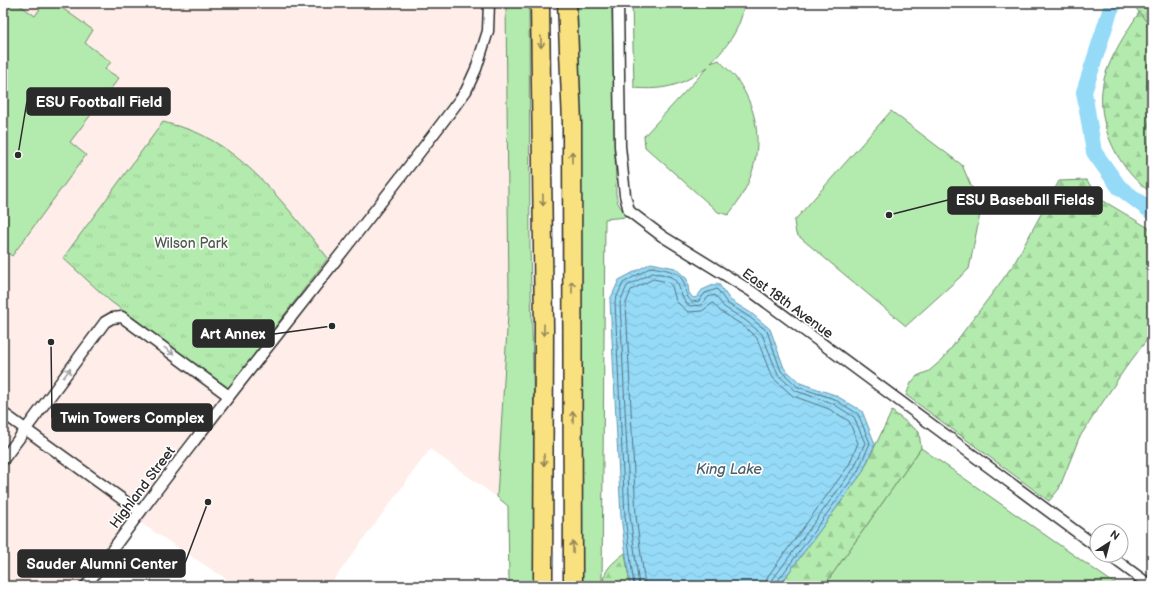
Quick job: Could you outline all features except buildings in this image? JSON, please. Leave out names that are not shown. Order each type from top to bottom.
[{"type":"highway","points":[[540,3],[544,320],[543,586]]},
{"type":"highway","points":[[567,3],[572,123],[573,586]]},
{"type":"street","name":"Highland Street","points":[[86,586],[214,414],[230,396],[327,272],[466,91],[476,69],[488,31],[489,3]]},
{"type":"street","name":"East 18th Avenue","points":[[618,3],[620,146],[625,195],[629,211],[662,236],[751,291],[1089,541]]},
{"type":"street","points":[[3,460],[105,322],[112,318],[122,317],[230,396]]},
{"type":"street","points":[[3,413],[140,512]]},
{"type":"street","points":[[1119,563],[1151,586]]},
{"type":"shaded area","points":[[3,3],[506,3],[509,297],[497,497],[430,449],[329,586],[237,586],[130,516],[79,586],[3,586]]},
{"type":"green space","points":[[3,3],[17,3],[35,16],[44,3],[55,3],[93,30],[85,43],[111,62],[105,69],[119,78],[70,142],[86,155],[12,256],[3,249]]},
{"type":"green space","points":[[506,3],[529,3],[530,246],[535,455],[535,586],[509,586],[508,506],[497,497],[509,297]]},
{"type":"green space","points":[[577,3],[612,3],[616,194],[618,203],[627,217],[605,219],[602,586],[580,586]]},
{"type":"green space","points":[[632,3],[744,3],[743,12],[733,36],[711,63],[719,60],[736,78],[746,95],[753,113],[756,130],[757,148],[754,166],[748,183],[728,215],[718,212],[645,147],[644,136],[708,67],[685,81],[671,86],[649,89],[634,88]]},
{"type":"green space","points":[[1132,3],[1152,3],[1152,10],[1146,21]]},
{"type":"green space","points":[[1145,3],[1152,3],[1152,193],[1139,183],[1127,170],[1117,155],[1109,138],[1104,121],[1102,104],[1103,86],[1107,70],[1124,35]]},
{"type":"green space","points":[[891,111],[962,165],[981,209],[969,269],[906,326],[796,234],[794,221]]},
{"type":"green space","name":"Wilson Park","points":[[163,122],[204,136],[240,160],[272,190],[328,258],[228,388],[110,301],[63,258]]},
{"type":"green space","points":[[1086,180],[1102,200],[1152,230],[1152,333],[1124,370],[1079,438],[1059,489],[1049,501],[906,395],[911,383],[917,376],[929,371],[943,359],[1003,279],[1015,262],[1059,181]]},
{"type":"green space","points":[[892,411],[919,432],[921,448],[824,586],[779,586],[862,473]]},
{"type":"green space","points":[[921,448],[1118,586],[824,586]]},
{"type":"green space","points":[[625,553],[630,586],[602,586],[609,567]]},
{"type":"water","name":"King Lake","points":[[651,263],[675,268],[687,279],[689,293],[693,298],[697,297],[702,290],[718,283],[730,300],[751,313],[770,329],[784,368],[800,383],[835,395],[862,411],[875,444],[862,473],[779,586],[630,586],[621,517],[610,300],[619,280]]},
{"type":"waterway","points":[[1116,3],[1111,8],[1084,92],[1094,152],[1119,187],[1152,212]]},
{"type":"place","name":"ESU Football Field","points":[[18,155]]},
{"type":"place","name":"ESU Baseball Fields","points":[[889,215]]},
{"type":"place","name":"Art Annex","points":[[332,326]]},
{"type":"place","name":"Twin Towers Complex","points":[[51,342]]},
{"type":"place","name":"Sauder Alumni Center","points":[[208,502]]}]
